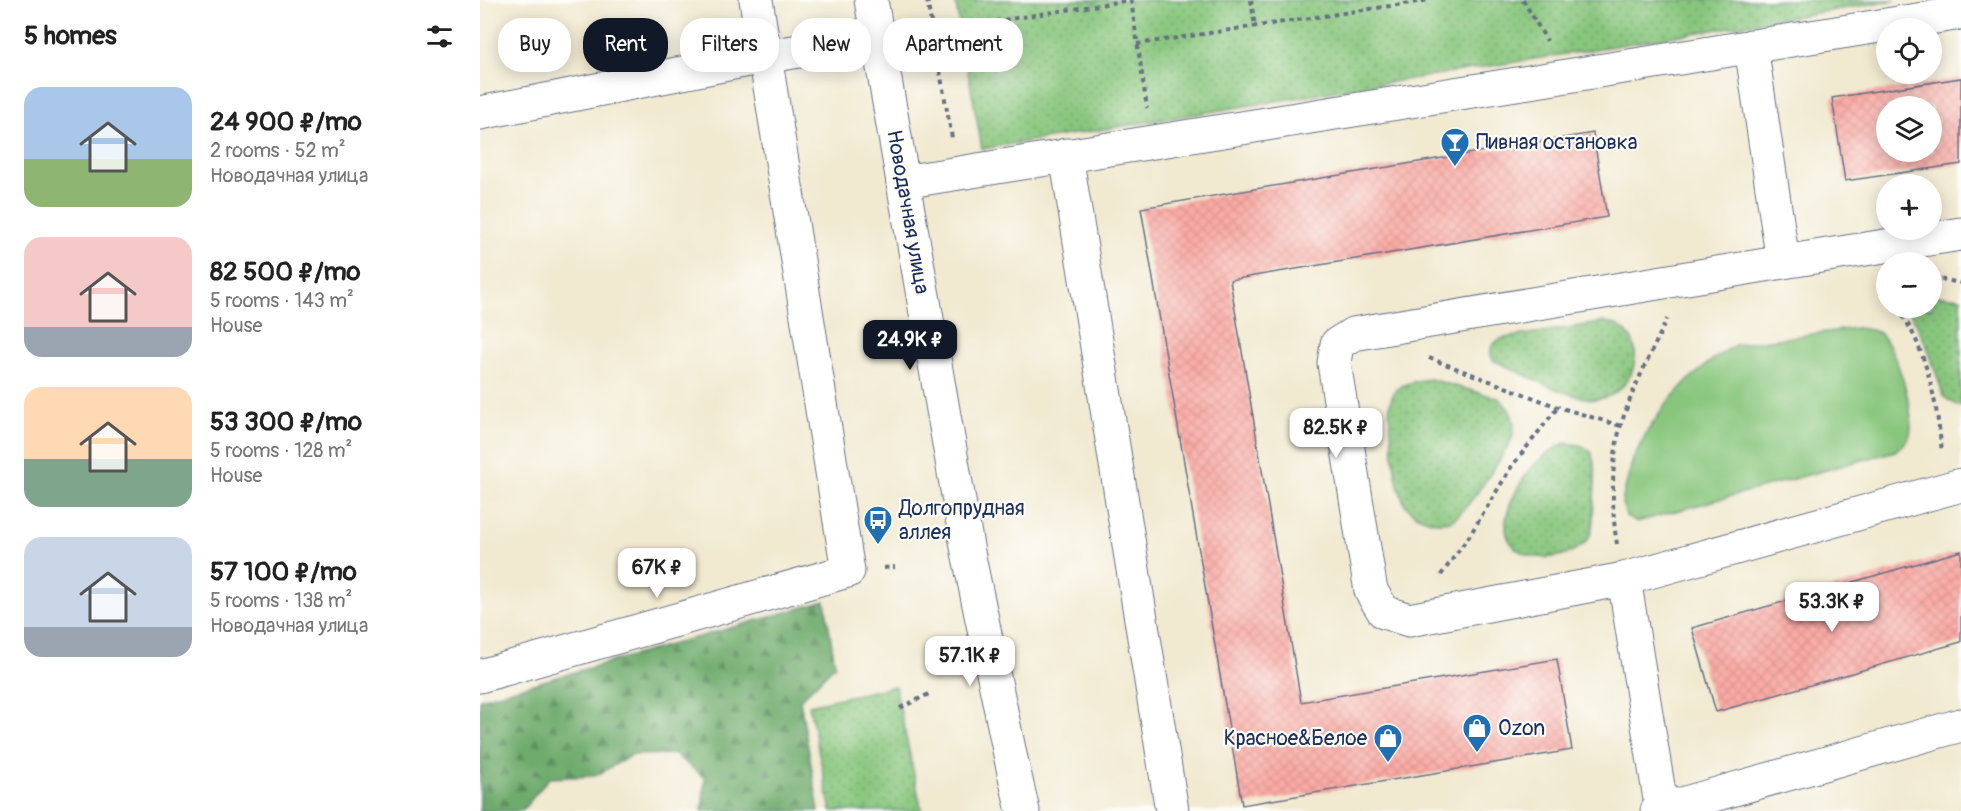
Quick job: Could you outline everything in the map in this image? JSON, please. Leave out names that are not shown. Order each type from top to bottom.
[{"type":"street","points":[[756,0],[759,18]]},
{"type":"street","name":"Новодачная улица","points":[[872,0],[968,552],[1023,811]]},
{"type":"street","points":[[903,182],[1961,13]]},
{"type":"street","points":[[779,54],[878,38]]},
{"type":"street","points":[[1751,46],[1783,262]]},
{"type":"street","points":[[480,113],[688,72]]},
{"type":"street","points":[[480,676],[848,571],[766,72]]},
{"type":"street","points":[[1066,155],[1172,811]]},
{"type":"street","points":[[1953,487],[1624,579],[1409,620],[1384,612],[1371,591],[1334,363],[1337,344],[1353,334],[1961,234]]},
{"type":"street","points":[[1624,579],[1660,811],[1961,725]]},
{"type":"path","points":[[927,0],[930,18]]},
{"type":"path","points":[[1016,18],[1130,0],[1152,141]]},
{"type":"path","points":[[1251,0],[1255,27]]},
{"type":"path","points":[[1392,0],[1392,6]]},
{"type":"path","points":[[1137,44],[1430,0]]},
{"type":"path","points":[[1523,0],[1567,75]]},
{"type":"path","points":[[940,72],[958,173]]},
{"type":"path","points":[[1624,579],[1614,518],[1614,472],[1621,426],[1641,376],[1687,278]]},
{"type":"path","points":[[1942,280],[1961,283]]},
{"type":"path","points":[[1904,318],[1920,348],[1932,384],[1953,487]]},
{"type":"path","points":[[1394,327],[1409,345],[1432,360],[1558,407],[1621,426]]},
{"type":"path","points":[[1409,620],[1470,535],[1512,466],[1558,407]]},
{"type":"path","points":[[900,708],[929,694]]},
{"type":"green space","points":[[955,0],[1896,0],[982,149],[968,72],[1023,72],[1023,18],[958,18]]},
{"type":"green space","points":[[1942,296],[1961,298],[1961,406],[1957,406],[1944,397],[1927,346],[1913,318],[1942,318]]},
{"type":"green space","points":[[1605,322],[1620,327],[1630,337],[1635,349],[1635,362],[1630,375],[1622,387],[1610,395],[1596,399],[1572,395],[1493,360],[1491,356],[1492,346],[1504,338]]},
{"type":"green space","points":[[1856,328],[1879,333],[1892,351],[1898,365],[1907,396],[1911,424],[1909,437],[1902,446],[1895,451],[1637,522],[1626,516],[1622,503],[1625,489],[1633,459],[1647,432],[1666,404],[1685,383],[1712,360],[1735,345]]},
{"type":"green space","points":[[1430,379],[1498,398],[1509,410],[1514,425],[1508,445],[1484,484],[1456,517],[1445,522],[1427,520],[1408,508],[1403,500],[1397,479],[1393,453],[1389,409],[1394,394],[1411,382]]},
{"type":"green space","points":[[1565,443],[1580,445],[1591,451],[1595,476],[1591,533],[1582,545],[1568,553],[1551,557],[1534,556],[1519,550],[1509,539],[1506,522],[1513,498],[1528,472],[1540,459]]},
{"type":"green space","points":[[825,601],[835,665],[800,700],[819,811],[702,811],[705,778],[674,754],[632,755],[595,776],[549,778],[522,811],[480,811],[480,699]]},
{"type":"green space","points":[[895,686],[922,811],[831,811],[809,705]]},
{"type":"building","points":[[1961,78],[1961,164],[1893,174],[1876,174],[1876,176],[1845,181],[1832,98],[1922,84],[1942,84],[1942,81]]},
{"type":"building","points":[[1593,133],[1607,217],[1230,280],[1301,702],[1557,659],[1572,750],[1242,805],[1141,208]]},
{"type":"building","points":[[1961,551],[1961,642],[1716,712],[1692,628]]},
{"type":"place","name":"Пивная остановка","points":[[1455,168]]},
{"type":"place","name":"Долгопрудная аллея","points":[[878,546]]},
{"type":"place","name":"Ozon","points":[[1477,754]]},
{"type":"place","name":"Красное&Белое","points":[[1388,764]]}]
